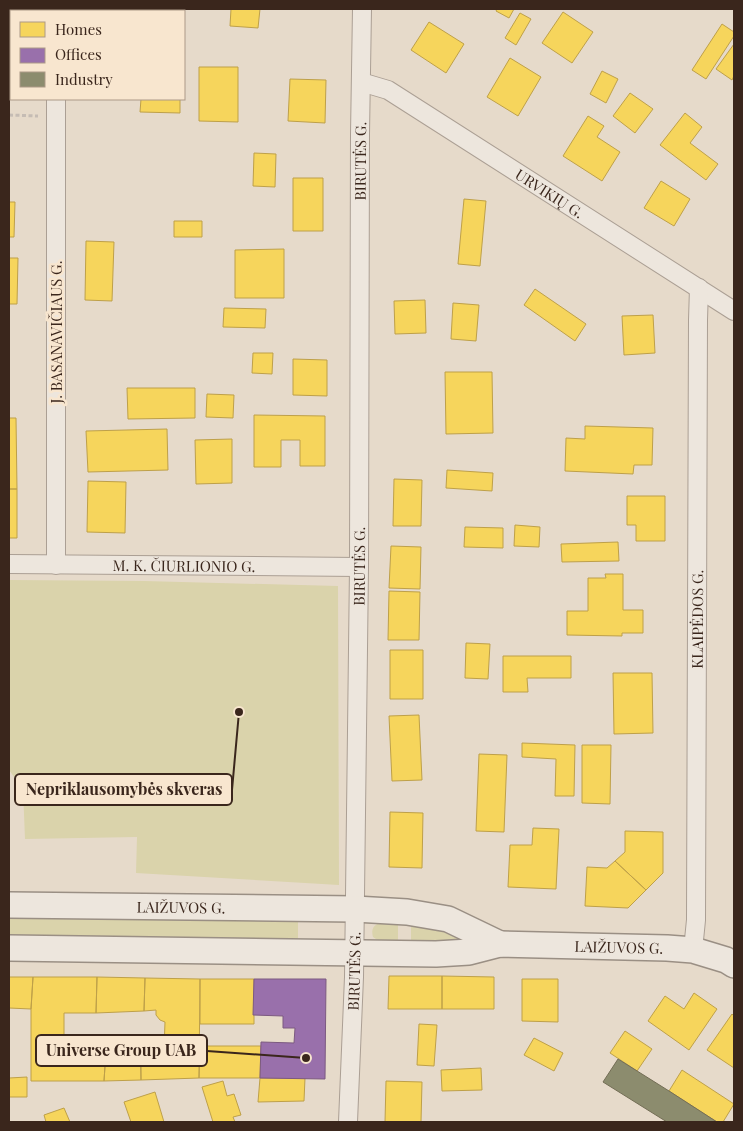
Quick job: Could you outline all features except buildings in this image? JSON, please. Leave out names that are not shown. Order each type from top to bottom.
[{"type":"main road","name":"LAIŽUVOS G.","points":[[9,905],[355,909],[406,912],[448,919],[500,944],[693,950],[726,960],[734,965]]},
{"type":"main road","points":[[9,948],[436,954],[469,952],[500,944]]},
{"type":"street","name":"BIRUTĖS G.","points":[[348,1122],[355,909],[362,9]]},
{"type":"street","name":"URVIKIŲ G.","points":[[361,82],[388,90],[734,311]]},
{"type":"street","name":"J. BASANAVIČIAUS G.","points":[[56,100],[56,565]]},
{"type":"street","name":"KLAIPĖDOS G.","points":[[693,950],[696,920],[699,288]]},
{"type":"street","name":"M. K. ČIURLIONIO G.","points":[[9,564],[359,567]]},
{"type":"path","points":[[9,115],[57,116]]},
{"type":"shaded area","points":[[9,580],[338,586],[339,885],[136,873],[137,837],[25,839],[23,789],[9,770]]},
{"type":"shaded area","points":[[9,918],[298,921],[298,940],[9,937]]},
{"type":"shaded area","points":[[380,923],[398,923],[398,941],[379,941],[373,937],[373,928]]},
{"type":"shaded area","points":[[411,924],[466,934],[466,941],[411,942]]},
{"type":"place","name":"Nepriklausomybės skveras","points":[[239,712]]},
{"type":"place","name":"Universe Group UAB","points":[[306,1058]]}]
